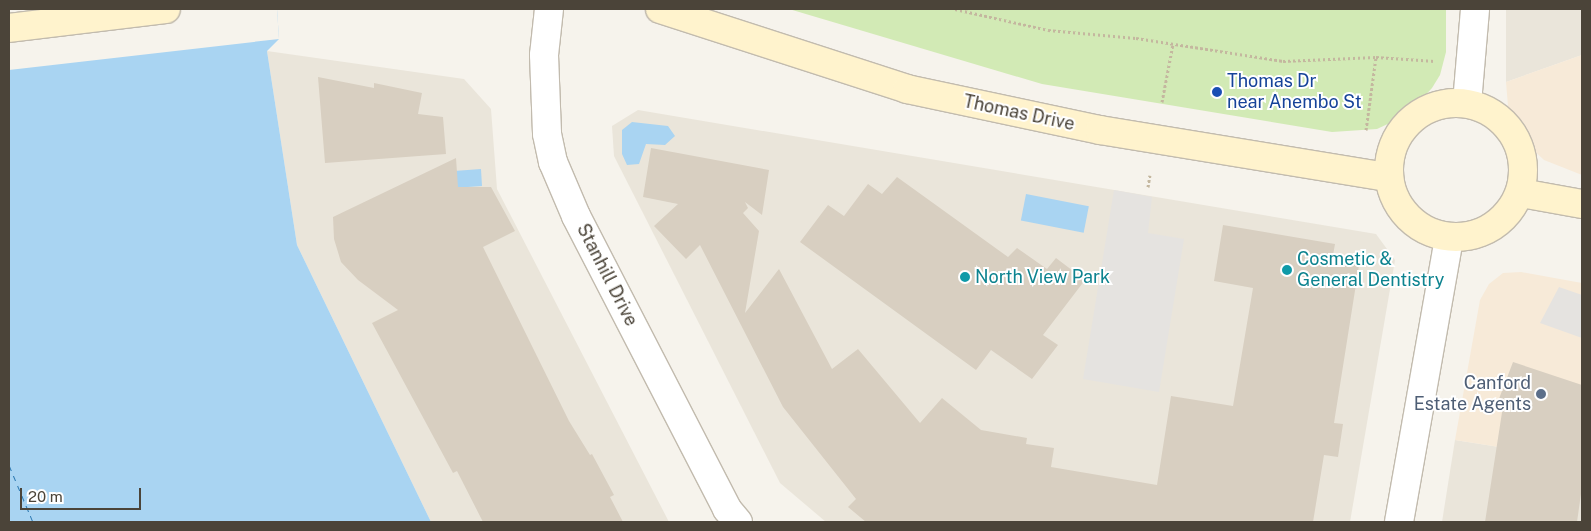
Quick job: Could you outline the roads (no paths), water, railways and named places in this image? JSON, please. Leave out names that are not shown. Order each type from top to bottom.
[{"type":"main road","points":[[9,28],[166,9]]},
{"type":"main road","name":"Thomas Drive","points":[[660,9],[907,89],[1100,130],[1388,177]]},
{"type":"main road","points":[[1445,103],[1467,103],[1490,111],[1513,133],[1524,158],[1521,193],[1509,213],[1486,232],[1449,238],[1417,226],[1400,208],[1388,177],[1395,140],[1409,121],[1423,111],[1445,103]]},
{"type":"main road","points":[[1521,193],[1582,204]]},
{"type":"street","name":"Stanhill Drive","points":[[549,9],[544,55],[547,134],[553,162],[581,225],[727,509],[738,522]]},
{"type":"street","points":[[1467,103],[1475,9]]},
{"type":"street","points":[[1399,522],[1449,238]]},
{"type":"water","points":[[9,9],[277,9],[279,39],[267,51],[297,245],[431,522],[9,522]]},
{"type":"water","points":[[632,122],[668,126],[675,136],[665,145],[646,144],[639,164],[627,165],[622,154],[622,130]]},
{"type":"water","points":[[481,169],[482,186],[468,187],[442,201],[427,173]]},
{"type":"water","points":[[1026,194],[1089,206],[1084,233],[1021,221]]},
{"type":"place","name":"Thomas Dr near Anembo St","points":[[1217,92]]},
{"type":"place","name":"Cosmetic & General Dentistry","points":[[1287,270]]},
{"type":"place","name":"North View Park","points":[[965,277]]},
{"type":"place","name":"Canford Estate Agents","points":[[1541,394]]}]
